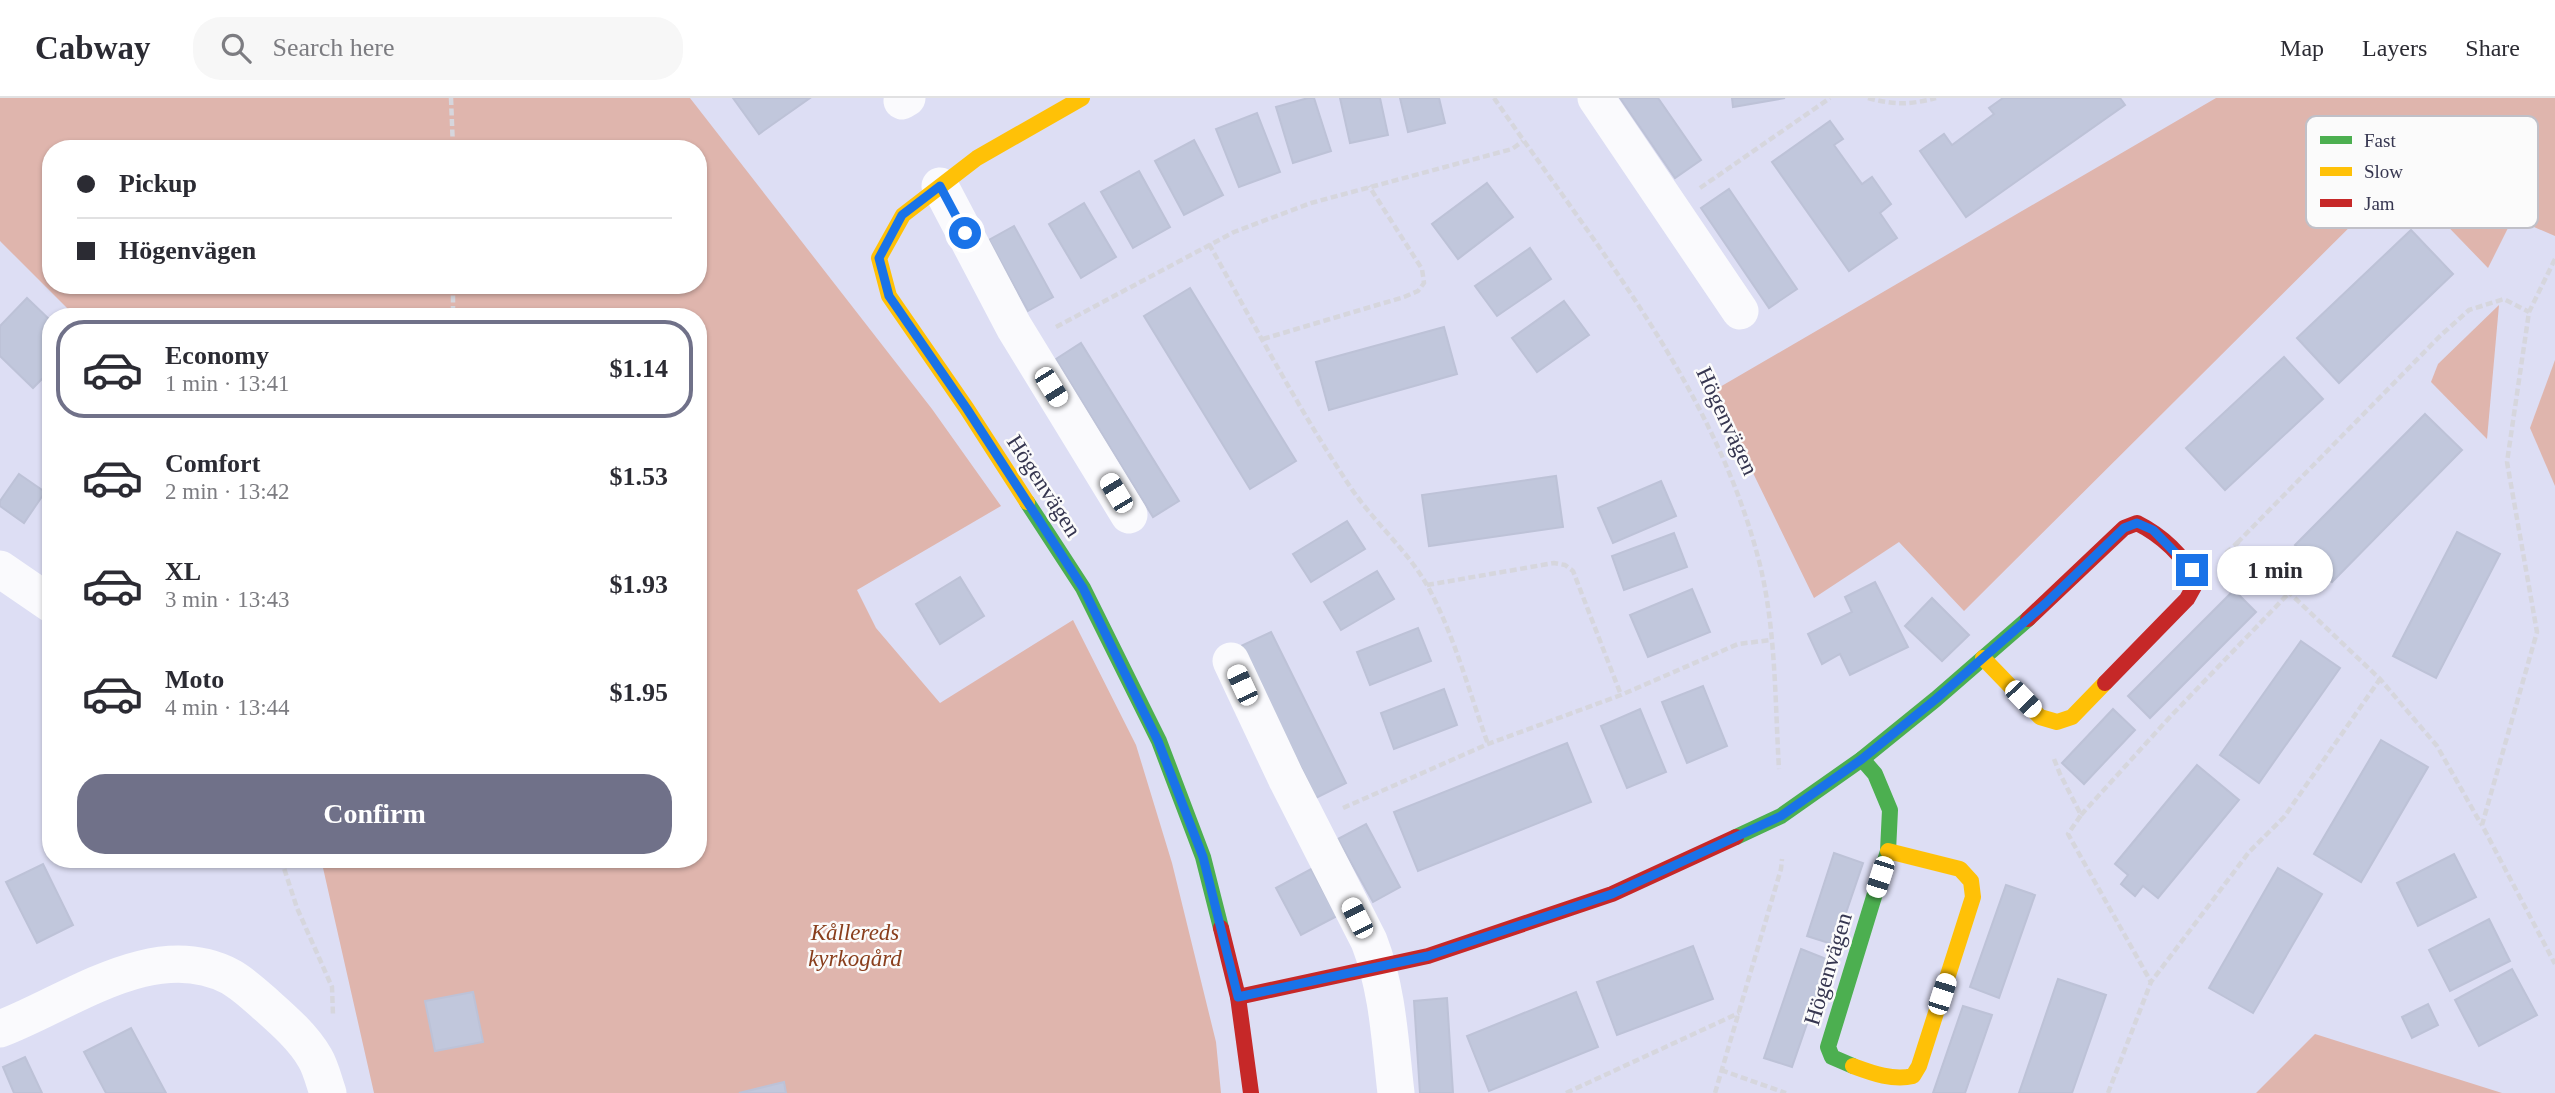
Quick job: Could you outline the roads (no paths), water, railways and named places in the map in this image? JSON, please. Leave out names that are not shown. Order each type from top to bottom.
[{"type":"street","name":"Högenvägen","points":[[1082,98],[977,158],[902,215],[879,258],[889,296],[967,409],[1083,588],[1153,729],[1203,857],[1238,997],[1251,1093]]},
{"type":"street","points":[[1596,98],[1740,311]]},
{"type":"street","points":[[940,186],[1025,344],[1129,514]]},
{"type":"street","points":[[1238,997],[1428,956],[1612,894],[1781,816],[1862,759],[2045,604],[2124,528],[2137,523],[2153,530],[2192,570],[2197,582],[2187,599],[2072,717],[2057,722],[2040,717],[1983,657]]},
{"type":"street","points":[[0,569],[42,598]]},
{"type":"street","points":[[1231,661],[1369,941],[1385,995],[1396,1093]]},
{"type":"street","name":"Högenvägen","points":[[1862,759],[1875,774],[1890,810],[1888,851],[1828,1047],[1832,1057],[1843,1063],[1898,1079],[1913,1076],[1919,1066],[1973,897],[1973,885],[1967,874],[1960,869],[1888,851]]},
{"type":"street","points":[[0,1029],[138,968],[187,964],[230,977],[250,990],[303,1042],[316,1059],[328,1093]]},
{"type":"park label","name":"Kållereds kyrkogård","points":[[855,945]]}]
